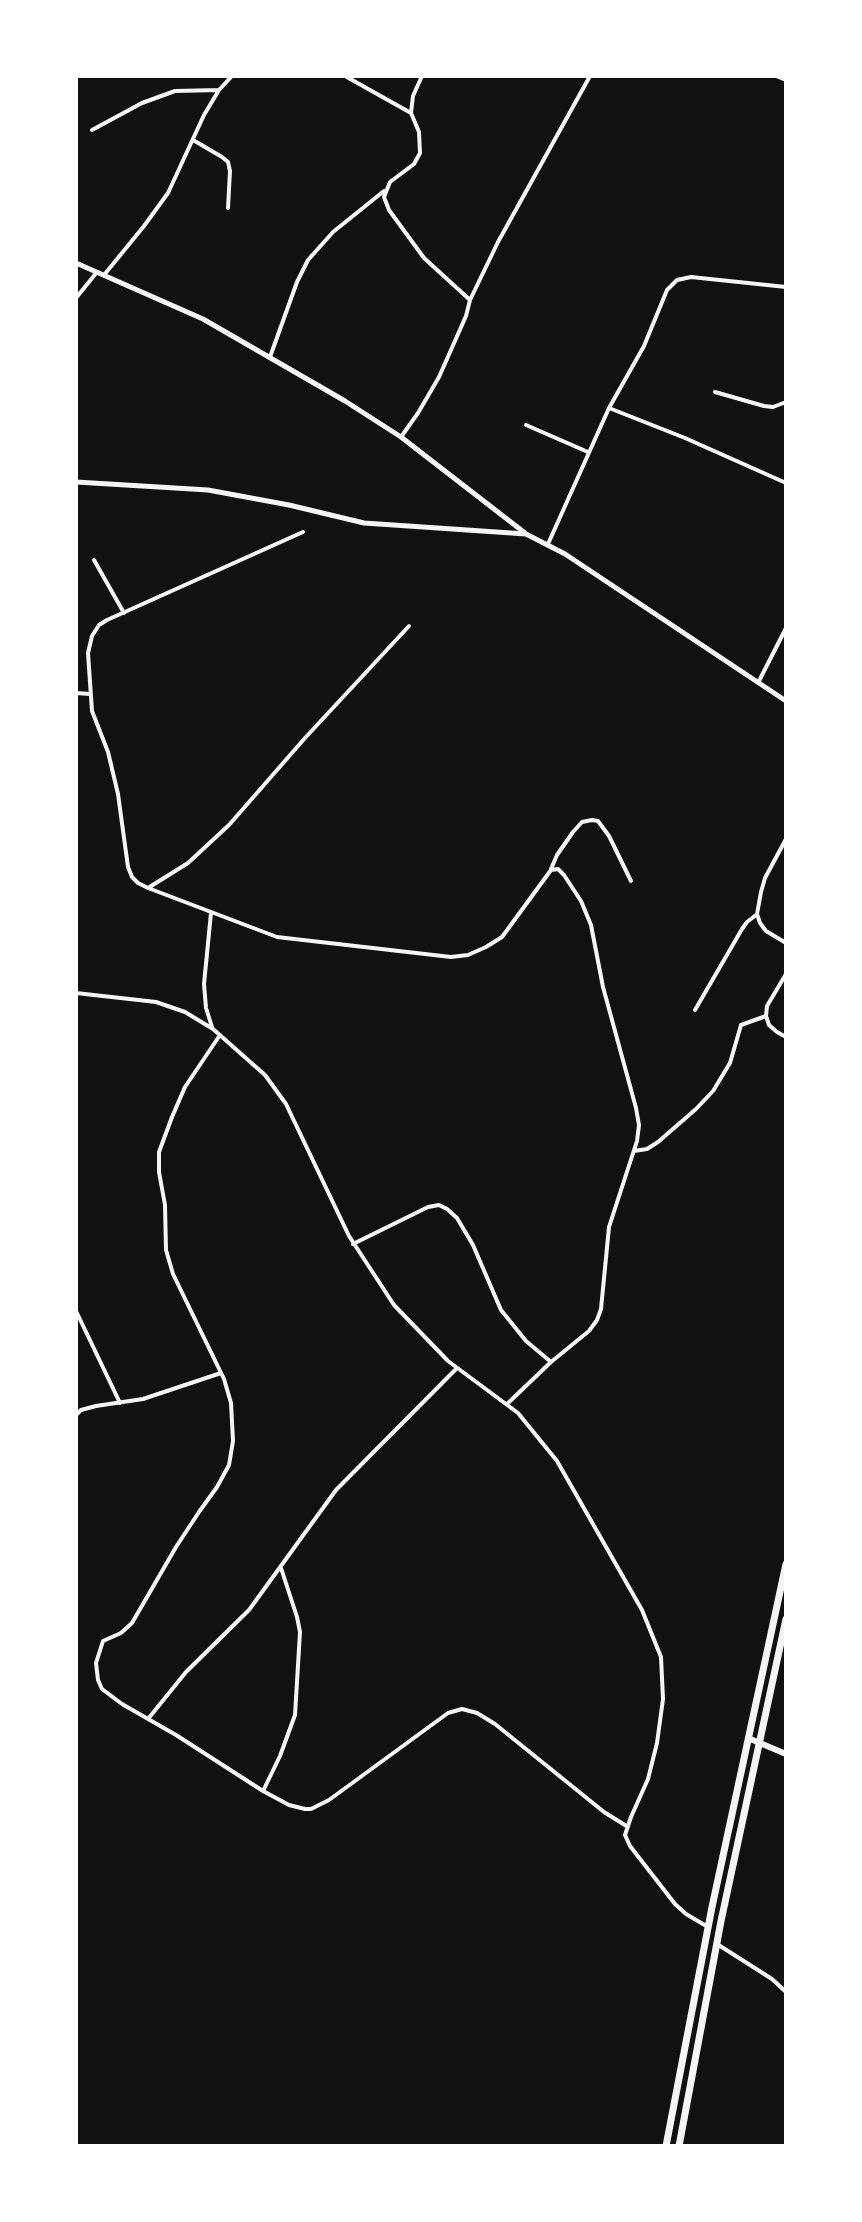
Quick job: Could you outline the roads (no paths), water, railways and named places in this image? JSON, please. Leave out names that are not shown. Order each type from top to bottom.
[{"type":"main road","points":[[666,2146],[708,1927],[786,1564]]},
{"type":"main road","points":[[679,2146],[717,1944],[786,1619]]},
{"type":"main road","points":[[748,1738],[786,1754]]},
{"type":"street","points":[[76,298],[144,226],[168,193],[219,90],[232,76]]},
{"type":"street","points":[[345,76],[411,113]]},
{"type":"street","points":[[422,76],[413,96],[411,113],[419,132],[420,153],[414,164],[390,182],[384,197],[403,231],[424,258],[470,300]]},
{"type":"street","points":[[401,437],[439,377],[470,300],[498,242],[590,76]]},
{"type":"street","points":[[776,76],[786,80]]},
{"type":"street","points":[[92,130],[142,103],[175,91],[219,90]]},
{"type":"street","points":[[193,140],[228,162],[228,208]]},
{"type":"street","points":[[270,358],[308,260],[333,232],[386,189]]},
{"type":"street","points":[[76,263],[203,319],[345,401],[401,437],[526,534],[548,544],[786,701]]},
{"type":"street","points":[[548,544],[609,408],[644,346],[667,290],[677,280],[691,277],[786,287]]},
{"type":"street","points":[[715,392],[764,406],[773,407],[786,402]]},
{"type":"street","points":[[609,408],[786,483]]},
{"type":"street","points":[[526,425],[588,452]]},
{"type":"street","points":[[76,482],[208,490],[364,523],[526,534]]},
{"type":"street","points":[[303,532],[99,625],[92,636],[88,653],[92,711],[108,752],[118,794],[128,867],[138,883],[261,932],[293,940],[451,957],[468,955],[502,937],[582,822],[598,821],[609,836],[631,881]]},
{"type":"street","points":[[94,560],[124,613]]},
{"type":"street","points":[[148,888],[188,863],[229,825],[409,626]]},
{"type":"street","points":[[758,683],[786,628]]},
{"type":"street","points":[[76,693],[90,694]]},
{"type":"street","points":[[786,839],[765,878],[757,914],[766,931],[786,943]]},
{"type":"street","points":[[507,1404],[589,1331],[597,1320],[601,1309],[609,1227],[634,1151],[639,1125],[606,1000],[591,925],[581,901],[564,875],[558,869],[551,870]]},
{"type":"street","points":[[211,912],[204,984],[206,1008],[213,1029]]},
{"type":"street","points":[[695,1010],[747,922],[757,914]]},
{"type":"street","points":[[786,974],[767,1006],[766,1016],[769,1025],[786,1037]]},
{"type":"street","points":[[76,993],[156,1002],[185,1012],[213,1029],[265,1075],[286,1104],[353,1244],[394,1305],[429,1344],[518,1413],[557,1461],[642,1610],[661,1657],[663,1699],[657,1743],[648,1779],[625,1835],[630,1846],[675,1904],[708,1927]]},
{"type":"street","points":[[634,1151],[647,1149],[658,1142],[696,1109],[713,1091],[730,1063],[741,1025],[766,1016]]},
{"type":"street","points":[[220,1035],[185,1087],[159,1152],[159,1172],[165,1205],[166,1250],[173,1274],[221,1373],[231,1403],[233,1441],[229,1465],[132,1623],[121,1633],[103,1641],[96,1663],[102,1689],[263,1791],[300,1809],[311,1809],[329,1800],[448,1713],[462,1709],[477,1713],[495,1724],[628,1827]]},
{"type":"street","points":[[353,1244],[428,1207],[439,1205],[447,1209],[457,1218],[473,1245],[501,1310],[526,1341],[551,1362]]},
{"type":"street","points":[[76,1311],[120,1403]]},
{"type":"street","points":[[148,1719],[186,1672],[249,1610],[336,1490],[457,1368]]},
{"type":"street","points":[[76,1415],[81,1410],[143,1399],[221,1373]]},
{"type":"street","points":[[263,1791],[295,1715],[300,1632],[281,1568]]},
{"type":"street","points":[[717,1944],[772,1979],[786,1992]]}]
